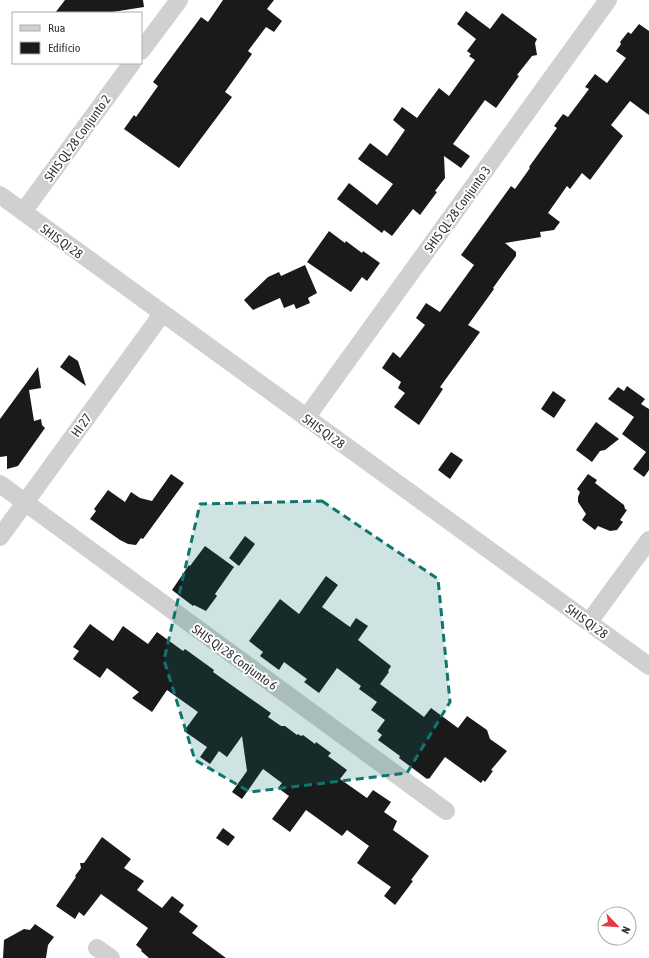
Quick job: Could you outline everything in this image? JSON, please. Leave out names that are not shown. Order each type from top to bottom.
[{"type":"street","points":[[142,50],[179,0]]},
{"type":"street","name":"SHIS QL 28 Conjunto 3","points":[[306,418],[608,0]]},
{"type":"street","name":"SHIS QL 28 Conjunto 2","points":[[23,212],[131,64]]},
{"type":"street","name":"SHIS QI 28","points":[[0,196],[649,666]]},
{"type":"street","name":"HI 27","points":[[0,537],[162,314]]},
{"type":"street","name":"SHIS QI 28 Conjunto 6","points":[[0,484],[446,811]]},
{"type":"street","points":[[589,622],[649,540]]},
{"type":"highlighted area","points":[[322,501],[438,579],[450,702],[407,773],[250,792],[195,760],[164,660],[200,504]]},
{"type":"building","points":[[65,0],[143,0],[144,7],[112,12],[56,12]]},
{"type":"building","points":[[223,0],[274,0],[267,9],[282,21],[274,32],[266,27],[248,51],[252,54],[225,92],[232,97],[179,168],[124,129],[134,115],[136,117],[158,86],[153,82],[201,17],[208,22]]},
{"type":"building","points":[[466,11],[490,29],[502,13],[537,39],[535,43],[537,55],[532,56],[517,75],[519,76],[496,108],[485,100],[453,144],[470,156],[461,168],[444,156],[445,178],[435,191],[437,192],[420,215],[413,209],[392,236],[384,230],[382,233],[337,199],[349,183],[377,205],[393,184],[358,159],[370,143],[387,156],[405,130],[393,120],[402,107],[417,118],[439,88],[449,96],[475,60],[469,56],[471,54],[467,51],[476,39],[457,24]]},
{"type":"building","points":[[639,24],[649,31],[649,115],[630,101],[611,125],[623,136],[590,180],[582,173],[570,189],[567,186],[548,213],[560,222],[554,230],[540,232],[541,237],[505,243],[516,252],[516,256],[468,325],[480,332],[440,387],[443,389],[419,425],[394,407],[405,393],[398,388],[401,382],[382,368],[393,352],[400,358],[425,325],[416,318],[426,303],[440,312],[474,265],[461,255],[511,186],[515,189],[557,128],[554,126],[563,114],[568,117],[589,89],[585,87],[595,74],[607,83],[626,58],[616,51],[621,44],[620,42],[628,32],[631,34]]},
{"type":"building","points":[[329,231],[345,243],[346,241],[362,253],[363,251],[380,263],[367,281],[362,277],[351,292],[307,262]]},
{"type":"building","points":[[305,265],[317,293],[308,298],[310,303],[296,309],[294,304],[284,308],[280,298],[253,310],[244,300],[268,277],[279,272],[281,276]]},
{"type":"building","points":[[69,355],[78,361],[86,386],[60,367]]},
{"type":"building","points":[[38,367],[41,388],[29,390],[34,421],[41,419],[42,425],[45,428],[18,466],[7,469],[7,456],[0,457],[0,419]]},
{"type":"building","points":[[627,386],[645,399],[641,404],[649,409],[649,470],[644,477],[633,469],[646,452],[622,434],[634,417],[608,399],[618,387],[624,391]]},
{"type":"building","points":[[553,391],[566,400],[554,418],[541,409]]},
{"type":"building","points":[[596,422],[619,439],[605,450],[600,451],[592,462],[576,450]]},
{"type":"building","points":[[451,452],[463,460],[450,479],[438,470]]},
{"type":"building","points":[[171,474],[184,483],[143,539],[141,538],[136,545],[128,544],[120,540],[90,519],[96,511],[94,509],[108,490],[125,502],[131,492],[140,498],[152,501]]},
{"type":"building","points":[[588,474],[597,480],[595,483],[624,505],[625,509],[627,510],[620,520],[623,522],[617,530],[610,531],[598,526],[595,530],[582,520],[586,514],[578,502],[580,492],[577,489]]},
{"type":"building","points":[[245,536],[255,544],[239,566],[229,558]]},
{"type":"building","points":[[205,546],[234,567],[215,594],[217,596],[206,611],[194,605],[193,606],[172,590],[189,565],[190,566]]},
{"type":"building","points":[[326,576],[338,585],[322,607],[350,627],[356,618],[368,626],[358,640],[391,666],[388,671],[389,672],[380,684],[424,717],[431,708],[458,728],[467,716],[487,730],[490,739],[507,751],[491,770],[493,771],[485,782],[483,780],[481,783],[445,757],[429,779],[399,758],[400,756],[378,740],[382,735],[377,731],[385,720],[371,710],[377,702],[359,689],[361,686],[337,668],[319,693],[304,682],[307,679],[284,662],[279,670],[260,656],[263,652],[249,641],[280,599],[299,614]]},
{"type":"building","points":[[90,624],[113,641],[123,626],[148,644],[157,632],[183,651],[185,649],[214,670],[213,672],[271,713],[268,717],[281,726],[285,726],[297,735],[303,735],[315,744],[316,742],[331,753],[328,756],[347,770],[340,779],[367,798],[373,790],[391,802],[384,812],[397,821],[393,830],[429,856],[395,905],[384,896],[391,887],[357,863],[369,846],[347,830],[342,836],[306,810],[290,832],[272,819],[289,796],[278,788],[282,783],[263,769],[242,799],[232,792],[247,771],[242,736],[227,757],[219,751],[210,764],[200,757],[207,747],[184,731],[198,712],[167,690],[152,712],[132,698],[139,692],[107,668],[100,678],[73,659],[79,651],[73,647]]},
{"type":"building","points":[[223,828],[235,837],[228,846],[216,838]]},
{"type":"building","points":[[102,837],[131,859],[124,868],[144,881],[137,890],[162,908],[172,896],[184,905],[179,912],[198,926],[192,933],[226,958],[149,958],[136,945],[148,928],[101,894],[84,916],[79,912],[75,919],[56,906],[76,877],[75,876],[81,868],[80,863],[84,863]]},
{"type":"building","points":[[35,924],[54,937],[48,945],[46,958],[3,958],[4,940],[24,929],[30,930]]}]
